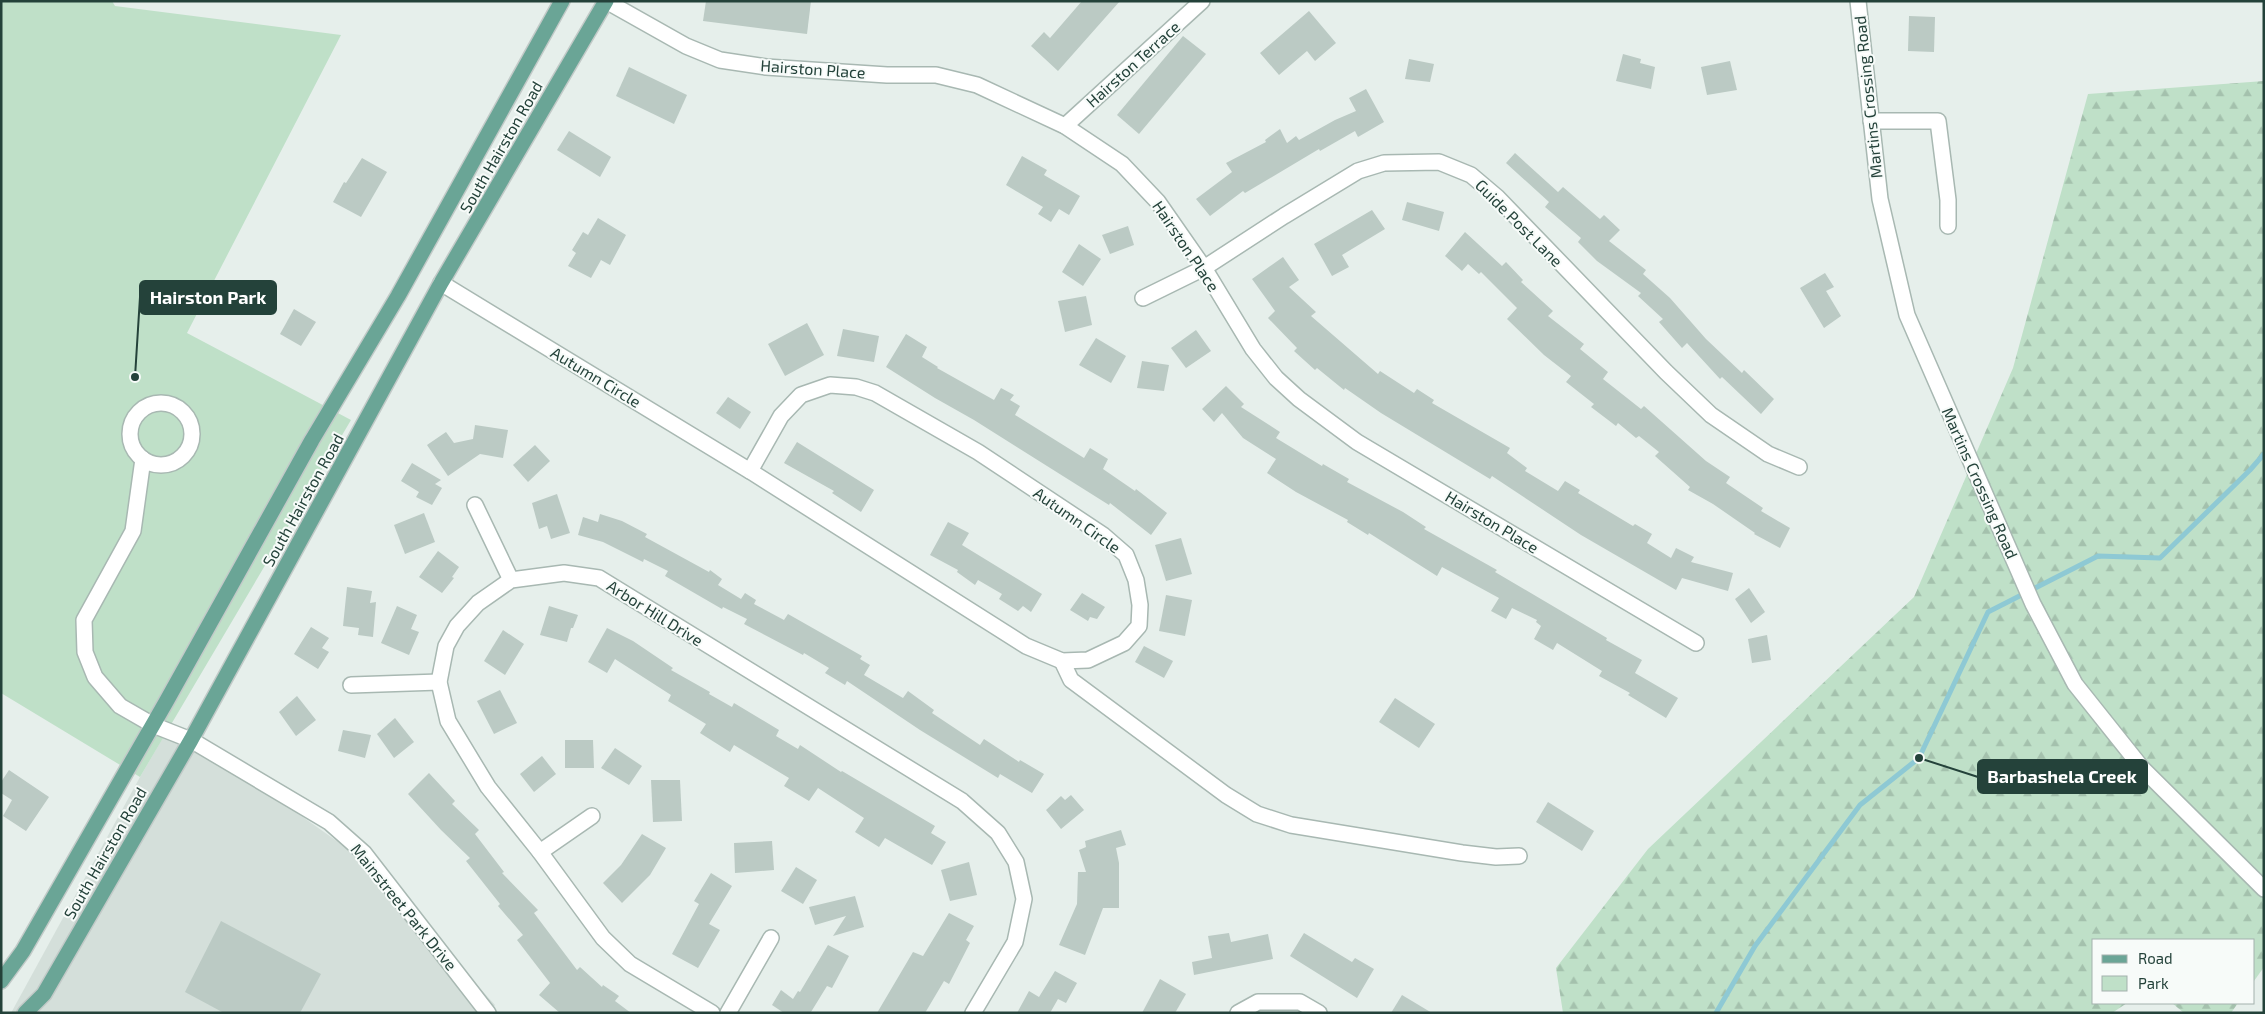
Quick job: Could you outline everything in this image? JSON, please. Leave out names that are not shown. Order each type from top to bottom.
[{"type":"main road","name":"South Hairston Road","points":[[1,981],[23,951],[153,725],[312,440],[398,296],[562,1]]},
{"type":"main road","name":"South Hairston Road","points":[[25,1013],[44,994],[191,740],[442,283],[606,1]]},
{"type":"street","name":"Hairston Place","points":[[606,1],[686,46],[720,60],[766,67],[887,75],[936,75],[977,85],[1065,126],[1122,164],[1158,202],[1204,268],[1253,349],[1276,378],[1299,399],[1357,442],[1696,643]]},
{"type":"street","name":"Hairston Terrace","points":[[1065,126],[1202,1]]},
{"type":"street","name":"Martins Crossing Road","points":[[1858,1],[1880,198],[1907,315],[2033,604],[2075,684],[2142,768],[2264,889]]},
{"type":"street","points":[[1871,121],[1938,121],[1948,200],[1948,226]]},
{"type":"street","name":"Guide Post Lane","points":[[1143,298],[1204,268],[1358,171],[1384,163],[1439,162],[1471,175],[1497,197],[1659,365],[1711,415],[1768,454],[1799,467]]},
{"type":"street","name":"Autumn Circle","points":[[442,283],[750,472],[1026,646],[1062,661],[1088,660],[1124,643],[1139,626],[1140,605],[1136,580],[1126,555],[1108,540],[978,452],[876,393],[856,387],[830,385],[800,395],[781,416],[750,472]]},
{"type":"street","points":[[154,404],[172,405],[180,410],[186,416],[192,432],[192,441],[184,456],[177,461],[160,465],[143,459],[132,446],[131,428],[134,420],[146,407],[154,404]]},
{"type":"street","name":"Mainstreet Park Drive","points":[[143,459],[133,531],[84,620],[85,652],[95,677],[120,706],[153,725],[191,740],[329,822],[364,853],[488,1013]]},
{"type":"street","points":[[475,505],[511,580]]},
{"type":"street","name":"Arbor Hill Drive","points":[[712,1013],[630,964],[603,938],[540,852],[488,787],[448,721],[439,682],[446,646],[457,626],[478,603],[511,580],[564,573],[599,578],[962,801],[998,833],[1016,862],[1024,899],[1015,942],[973,1013]]},
{"type":"street","points":[[1062,661],[1071,680],[1226,794],[1257,814],[1291,825],[1462,854],[1496,857],[1519,856]]},
{"type":"street","points":[[351,685],[439,682]]},
{"type":"street","points":[[540,852],[592,816]]},
{"type":"street","points":[[728,1013],[771,938]]},
{"type":"street","points":[[1238,1013],[1258,1002],[1300,1002],[1319,1013]]},
{"type":"shaded area","points":[[171,724],[365,861],[495,1005],[489,1013],[11,1013]]},
{"type":"green space","points":[[1,1],[112,1],[115,6],[341,35],[187,333],[351,420],[140,777],[1,693]]},
{"type":"green space","points":[[2264,81],[2264,967],[2255,980],[2255,939],[2092,939],[2092,1004],[2126,1004],[2112,1013],[1563,1013],[1556,968],[1648,849],[1914,597],[2013,368],[2088,94]]},
{"type":"green space","points":[[2173,1004],[2237,1004],[2231,1013],[2184,1013]]},
{"type":"building","points":[[706,1],[811,1],[807,34],[703,21]]},
{"type":"building","points":[[1082,1],[1120,1],[1058,71],[1031,46],[1044,32],[1050,38]]},
{"type":"building","points":[[1309,11],[1336,43],[1315,61],[1307,51],[1279,75],[1260,53]]},
{"type":"building","points":[[1909,16],[1935,17],[1934,52],[1908,51]]},
{"type":"building","points":[[1183,36],[1206,54],[1139,134],[1117,115]]},
{"type":"building","points":[[1623,54],[1641,59],[1640,63],[1655,67],[1651,89],[1616,81]]},
{"type":"building","points":[[1409,59],[1434,64],[1430,82],[1405,79]]},
{"type":"building","points":[[1730,61],[1737,90],[1707,95],[1701,67]]},
{"type":"building","points":[[629,67],[687,95],[674,124],[616,96]]},
{"type":"building","points":[[1366,89],[1384,122],[1358,137],[1355,131],[1320,151],[1319,149],[1245,193],[1243,191],[1210,216],[1196,199],[1232,172],[1226,163],[1266,142],[1265,140],[1280,129],[1287,143],[1296,136],[1299,140],[1335,120],[1356,111],[1349,98]]},
{"type":"building","points":[[569,131],[611,157],[600,177],[557,150]]},
{"type":"building","points":[[1515,153],[1558,192],[1563,187],[1600,219],[1604,215],[1620,230],[1609,241],[1646,270],[1643,274],[1670,298],[1706,339],[1742,373],[1744,370],[1774,399],[1761,414],[1722,377],[1720,379],[1687,343],[1682,348],[1659,322],[1663,319],[1638,296],[1641,293],[1597,261],[1578,242],[1581,238],[1545,207],[1549,202],[1506,163]]},
{"type":"building","points":[[1022,156],[1047,170],[1044,175],[1080,196],[1069,215],[1059,209],[1051,222],[1038,214],[1043,207],[1006,185]]},
{"type":"building","points":[[362,158],[387,172],[361,217],[333,202],[344,182],[346,183]]},
{"type":"building","points":[[1407,202],[1444,212],[1439,231],[1402,220]]},
{"type":"building","points":[[1372,210],[1385,229],[1342,255],[1349,267],[1332,276],[1314,244]]},
{"type":"building","points":[[598,218],[626,235],[610,265],[601,260],[591,278],[568,266],[576,253],[572,250],[583,232],[588,235]]},
{"type":"building","points":[[1128,226],[1134,245],[1110,254],[1102,235]]},
{"type":"building","points":[[1465,232],[1502,266],[1506,262],[1523,280],[1521,282],[1553,311],[1548,316],[1584,344],[1580,349],[1608,372],[1603,379],[1641,409],[1644,406],[1706,461],[1730,477],[1726,483],[1763,508],[1761,511],[1790,528],[1780,548],[1754,534],[1713,504],[1688,490],[1690,487],[1655,456],[1659,452],[1639,436],[1636,438],[1618,423],[1616,426],[1591,407],[1594,404],[1566,382],[1571,376],[1544,355],[1507,319],[1517,308],[1481,272],[1479,274],[1468,264],[1462,271],[1445,256]]},
{"type":"building","points":[[1079,244],[1101,259],[1083,286],[1062,272]]},
{"type":"building","points":[[1283,257],[1299,280],[1289,287],[1316,312],[1311,316],[1378,374],[1380,371],[1414,393],[1417,389],[1434,400],[1432,403],[1510,448],[1507,453],[1527,468],[1525,471],[1558,491],[1565,481],[1580,490],[1578,493],[1633,526],[1635,524],[1652,534],[1647,543],[1671,558],[1676,548],[1694,557],[1691,562],[1733,573],[1728,591],[1682,578],[1676,590],[1581,535],[1492,476],[1490,479],[1381,413],[1345,388],[1344,390],[1317,368],[1315,370],[1294,351],[1297,348],[1268,318],[1275,311],[1252,279]]},
{"type":"building","points":[[1825,273],[1834,287],[1826,291],[1841,316],[1824,328],[1800,288]]},
{"type":"building","points":[[1086,296],[1092,325],[1065,332],[1058,301]]},
{"type":"building","points":[[294,309],[316,322],[301,346],[280,334]]},
{"type":"building","points":[[807,323],[824,355],[785,376],[768,344]]},
{"type":"building","points":[[843,329],[879,336],[874,362],[837,356]]},
{"type":"building","points":[[1196,330],[1211,351],[1186,368],[1171,348]]},
{"type":"building","points":[[906,334],[927,347],[922,357],[937,368],[994,400],[1001,388],[1014,395],[1010,400],[1020,406],[1015,415],[1084,458],[1090,448],[1108,459],[1103,469],[1135,491],[1136,489],[1167,513],[1151,535],[1110,503],[1109,505],[886,367]]},
{"type":"building","points":[[1096,338],[1126,356],[1111,383],[1079,365]]},
{"type":"building","points":[[1142,361],[1169,365],[1164,391],[1137,388]]},
{"type":"building","points":[[1226,386],[1244,404],[1241,407],[1280,432],[1276,438],[1322,466],[1323,464],[1349,479],[1347,482],[1403,512],[1426,527],[1424,529],[1497,570],[1495,572],[1642,660],[1635,673],[1678,698],[1666,718],[1628,695],[1630,693],[1599,676],[1602,671],[1557,643],[1553,650],[1534,639],[1541,626],[1536,622],[1537,620],[1512,608],[1506,619],[1491,611],[1499,598],[1442,567],[1437,576],[1369,533],[1368,535],[1347,522],[1348,520],[1296,492],[1267,473],[1276,459],[1243,438],[1222,413],[1214,422],[1202,409]]},
{"type":"building","points":[[728,397],[751,412],[740,429],[716,413]]},
{"type":"building","points":[[475,425],[508,430],[503,458],[480,454],[448,476],[427,445],[446,432],[454,443],[473,439]]},
{"type":"building","points":[[797,442],[874,490],[861,512],[832,493],[834,491],[784,463]]},
{"type":"building","points":[[535,445],[550,461],[528,482],[513,465]]},
{"type":"building","points":[[412,463],[441,480],[435,484],[442,488],[432,505],[416,497],[419,492],[401,481]]},
{"type":"building","points":[[557,494],[570,533],[551,539],[547,526],[539,529],[532,503]]},
{"type":"building","points":[[424,513],[435,542],[405,554],[394,525]]},
{"type":"building","points":[[600,514],[622,521],[647,534],[645,537],[709,572],[710,570],[722,579],[718,585],[741,599],[745,593],[756,600],[754,604],[784,620],[788,614],[862,656],[860,659],[870,665],[864,675],[903,698],[908,691],[934,710],[932,713],[980,745],[984,739],[1019,762],[1020,760],[1044,774],[1032,793],[1000,774],[998,778],[920,730],[847,681],[845,685],[825,673],[829,668],[804,653],[803,655],[744,624],[747,619],[723,607],[722,609],[665,576],[668,571],[644,559],[643,562],[603,542],[578,535],[583,517],[598,522]]},
{"type":"building","points":[[948,522],[969,533],[962,545],[1042,594],[1031,612],[1023,606],[1018,611],[999,599],[1002,594],[978,580],[975,585],[957,572],[958,570],[930,555]]},
{"type":"building","points":[[1181,538],[1192,574],[1166,581],[1155,545]]},
{"type":"building","points":[[438,551],[459,567],[452,577],[454,578],[442,593],[419,577]]},
{"type":"building","points":[[347,587],[372,591],[370,603],[376,602],[373,637],[358,635],[359,628],[343,626]]},
{"type":"building","points":[[1749,588],[1765,612],[1751,623],[1735,599]]},
{"type":"building","points":[[1082,593],[1105,607],[1097,619],[1090,617],[1088,621],[1070,610]]},
{"type":"building","points":[[1166,595],[1192,600],[1185,636],[1159,631]]},
{"type":"building","points":[[397,606],[417,615],[411,629],[419,632],[409,655],[381,643]]},
{"type":"building","points":[[549,606],[578,615],[573,628],[571,628],[567,642],[540,635]]},
{"type":"building","points":[[311,627],[329,638],[322,648],[329,652],[318,669],[294,654]]},
{"type":"building","points":[[607,628],[633,641],[673,668],[671,670],[710,692],[709,694],[732,707],[734,703],[779,730],[776,736],[798,749],[800,745],[841,772],[935,826],[931,833],[946,842],[932,865],[885,838],[879,847],[855,832],[864,818],[818,788],[809,801],[784,786],[789,778],[734,745],[730,752],[700,733],[706,724],[668,701],[671,695],[615,659],[607,673],[588,662]]},
{"type":"building","points":[[503,630],[524,644],[505,675],[484,661]]},
{"type":"building","points":[[1767,635],[1771,660],[1752,663],[1748,639]]},
{"type":"building","points":[[1144,646],[1173,661],[1164,678],[1135,662]]},
{"type":"building","points":[[500,690],[517,723],[494,734],[477,701]]},
{"type":"building","points":[[297,696],[316,720],[296,736],[279,712]]},
{"type":"building","points":[[1395,698],[1435,724],[1419,748],[1379,722]]},
{"type":"building","points":[[395,718],[414,742],[394,758],[377,734]]},
{"type":"building","points":[[343,730],[371,735],[365,758],[338,751]]},
{"type":"building","points":[[565,740],[593,740],[594,768],[565,768]]},
{"type":"building","points":[[615,748],[642,766],[629,785],[601,768]]},
{"type":"building","points":[[542,756],[556,774],[534,792],[520,774]]},
{"type":"building","points":[[9,770],[49,797],[26,831],[3,816],[12,800],[1,793],[1,782]]},
{"type":"building","points":[[429,773],[455,801],[452,804],[479,830],[475,834],[504,872],[502,873],[538,910],[534,913],[577,970],[580,967],[602,987],[603,985],[619,996],[615,1001],[631,1013],[560,1013],[539,995],[550,983],[517,940],[523,935],[498,906],[500,904],[466,861],[470,858],[408,794]]},
{"type":"building","points":[[651,780],[680,780],[682,821],[653,822]]},
{"type":"building","points":[[1071,795],[1084,810],[1061,829],[1046,810],[1061,796],[1065,800]]},
{"type":"building","points":[[1548,802],[1594,831],[1582,851],[1536,822]]},
{"type":"building","points":[[1121,830],[1126,845],[1116,848],[1119,863],[1119,908],[1103,908],[1085,955],[1059,945],[1077,904],[1078,872],[1086,872],[1079,850],[1086,847],[1085,841]]},
{"type":"building","points":[[642,834],[666,848],[650,875],[622,903],[603,883],[621,865]]},
{"type":"building","points":[[772,841],[774,870],[735,873],[734,843]]},
{"type":"building","points":[[969,862],[977,895],[950,901],[941,870]]},
{"type":"building","points":[[796,867],[817,880],[803,904],[781,891]]},
{"type":"building","points":[[711,873],[732,886],[709,924],[720,930],[698,968],[672,954],[699,904],[694,901]]},
{"type":"building","points":[[855,896],[864,927],[833,936],[846,916],[815,925],[809,907]]},
{"type":"building","points":[[949,913],[974,926],[966,940],[970,943],[949,984],[944,981],[925,1013],[877,1013],[913,952],[923,956]]},
{"type":"building","points":[[221,921],[321,974],[300,1013],[224,1013],[185,992]]},
{"type":"building","points":[[1229,933],[1231,942],[1268,934],[1273,959],[1194,975],[1192,962],[1212,958],[1208,936]]},
{"type":"building","points":[[1304,933],[1352,962],[1355,958],[1374,969],[1357,998],[1290,956]]},
{"type":"building","points":[[828,945],[849,956],[832,988],[827,986],[811,1012],[813,1013],[784,1013],[772,1005],[781,990],[793,999],[798,991],[800,992]]},
{"type":"building","points":[[1055,971],[1077,983],[1066,1003],[1058,999],[1050,1013],[1017,1013],[1029,991],[1039,997]]},
{"type":"building","points":[[1160,979],[1186,994],[1175,1013],[1142,1013]]},
{"type":"building","points":[[1402,995],[1432,1013],[1391,1013]]},
{"type":"waterway","points":[[1716,1013],[1755,946],[1860,805],[1919,758],[1988,612],[2098,556],[2160,558],[2264,454]]},
{"type":"place","name":"Hairston Park","points":[[135,377]]},
{"type":"place","name":"Barbashela Creek","points":[[1919,758]]}]
